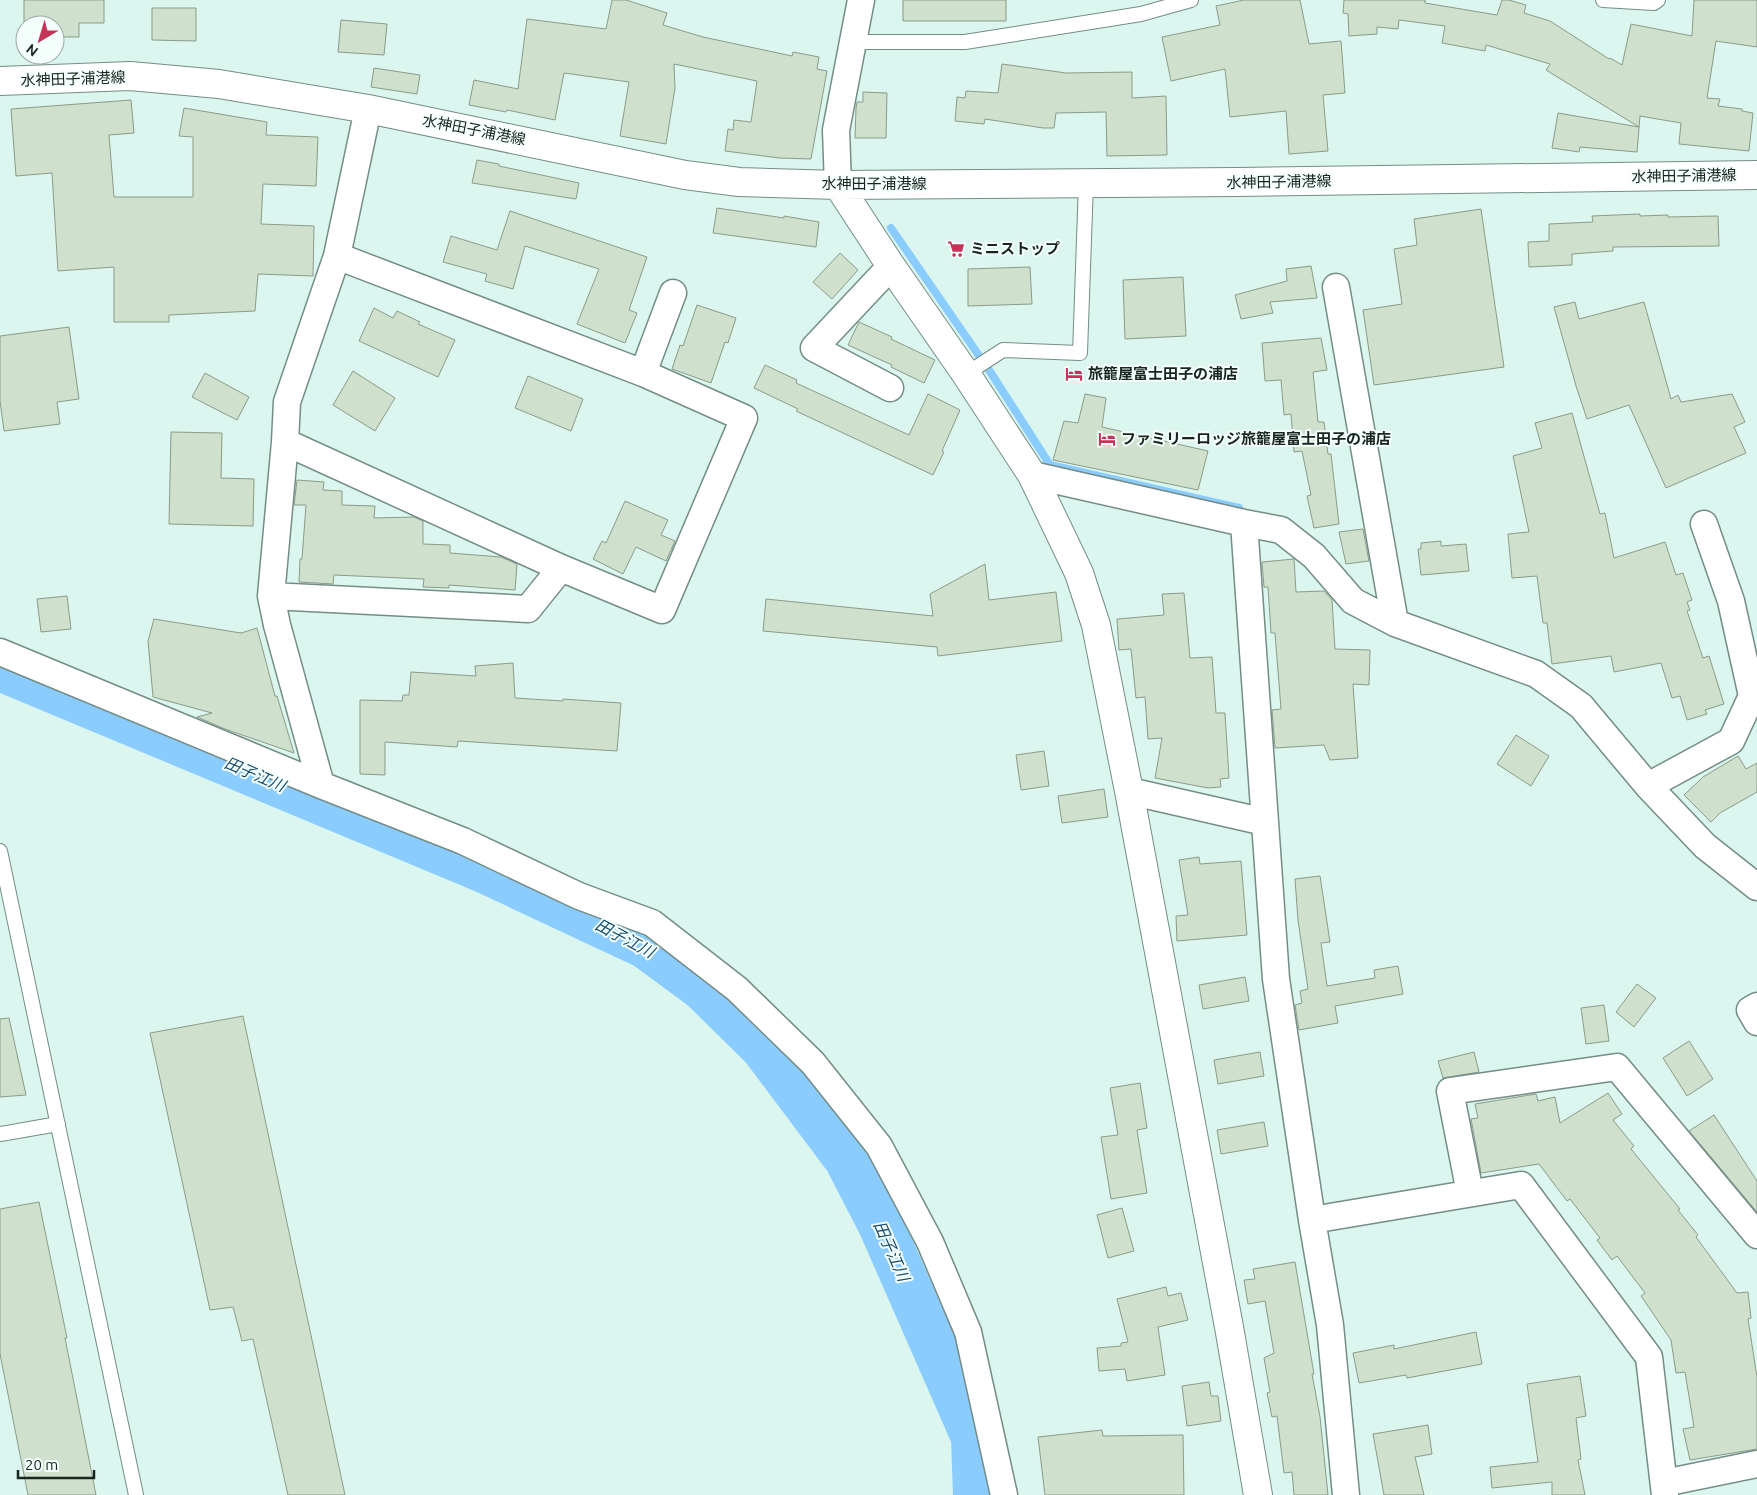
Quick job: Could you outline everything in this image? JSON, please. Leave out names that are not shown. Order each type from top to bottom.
[{"type":"main road","name":"水神田子浦港線","points":[[0,81],[130,76],[219,84],[368,109],[685,175],[739,182],[838,185],[1757,175]]},
{"type":"main road","points":[[838,185],[891,266],[972,370],[1032,475],[1079,573],[1096,625],[1229,1327],[1258,1495]]},
{"type":"street","points":[[838,185],[836,130],[861,0]]},
{"type":"street","points":[[321,785],[277,625],[271,596],[287,402],[337,256],[368,109]]},
{"type":"street","points":[[285,442],[561,568],[662,610],[744,418],[643,373],[337,256]]},
{"type":"street","points":[[890,388],[814,348],[891,266]]},
{"type":"street","points":[[1336,287],[1395,623]]},
{"type":"street","points":[[643,373],[672,293]]},
{"type":"street","points":[[1032,475],[1281,530],[1314,556],[1353,601],[1395,623],[1536,674],[1581,706],[1648,786],[1704,846],[1757,887]]},
{"type":"street","points":[[1244,523],[1276,979],[1312,1220],[1330,1325],[1346,1495]]},
{"type":"street","points":[[1648,786],[1731,741],[1752,696],[1731,601],[1704,524]]},
{"type":"street","points":[[271,596],[528,609],[561,568]]},
{"type":"street","points":[[0,652],[321,785],[463,841],[580,896],[652,923],[737,989],[813,1063],[878,1146],[930,1242],[968,1332],[1004,1495]]},
{"type":"street","points":[[1129,792],[1264,822]]},
{"type":"street","points":[[1757,1006],[1750,1010],[1757,1022]]},
{"type":"street","points":[[1470,1193],[1450,1091],[1617,1068],[1757,1235]]},
{"type":"street","points":[[1312,1220],[1521,1185],[1649,1357],[1664,1489],[1757,1464]]},
{"type":"lane","points":[[853,42],[965,42],[1141,14],[1164,4],[1191,0]]},
{"type":"lane","points":[[1603,0],[1654,3],[1658,0]]},
{"type":"lane","points":[[972,370],[1003,350],[1080,354],[1086,183]]},
{"type":"lane","points":[[0,851],[136,1495]]},
{"type":"lane","points":[[0,1134],[58,1124]]},
{"type":"building","points":[[24,0],[104,0],[104,23],[79,23],[79,37],[65,37],[65,15],[24,15]]},
{"type":"building","points":[[612,0],[626,0],[667,13],[663,25],[703,37],[792,56],[793,52],[819,57],[817,69],[827,71],[811,159],[779,158],[725,151],[728,129],[733,130],[734,120],[751,122],[757,81],[674,64],[675,88],[666,144],[620,136],[629,82],[564,73],[555,120],[507,110],[506,112],[469,105],[474,80],[518,89],[527,19],[606,29]]},
{"type":"building","points":[[903,0],[1006,0],[1006,21],[903,21]]},
{"type":"building","points":[[1244,0],[1300,0],[1309,44],[1341,41],[1345,93],[1323,95],[1328,151],[1289,154],[1286,111],[1230,117],[1225,69],[1171,81],[1162,37],[1220,25],[1216,6]]},
{"type":"building","points":[[1344,0],[1425,0],[1425,3],[1497,15],[1502,0],[1509,0],[1526,5],[1524,13],[1550,21],[1609,59],[1622,65],[1631,24],[1692,36],[1694,0],[1757,0],[1757,47],[1716,41],[1707,98],[1720,99],[1718,106],[1742,109],[1742,111],[1753,113],[1749,151],[1679,144],[1681,123],[1640,116],[1637,152],[1580,147],[1579,152],[1552,148],[1558,113],[1639,127],[1546,70],[1550,64],[1486,45],[1485,51],[1442,43],[1445,26],[1399,20],[1398,29],[1377,27],[1377,34],[1349,36],[1348,14],[1343,13]]},
{"type":"building","points":[[152,8],[196,8],[196,41],[152,40]]},
{"type":"building","points":[[341,20],[387,24],[384,55],[338,52]]},
{"type":"building","points":[[1002,64],[1066,73],[1132,72],[1132,98],[1166,96],[1167,155],[1107,156],[1106,112],[1056,113],[1054,128],[985,119],[984,124],[955,121],[957,97],[965,98],[966,91],[998,93]]},
{"type":"building","points":[[374,68],[420,75],[417,94],[371,87]]},
{"type":"building","points":[[863,92],[887,93],[886,138],[855,138],[857,102],[863,102]]},
{"type":"building","points":[[131,100],[134,133],[109,135],[114,197],[193,197],[193,137],[179,136],[184,108],[267,122],[266,135],[318,137],[316,186],[263,184],[261,224],[314,226],[313,276],[258,274],[255,311],[169,315],[169,322],[114,322],[114,267],[58,271],[52,173],[16,176],[11,109]]},
{"type":"building","points":[[477,160],[579,183],[576,199],[472,183]]},
{"type":"building","points":[[717,208],[819,222],[816,247],[713,233]]},
{"type":"building","points":[[1481,209],[1504,367],[1374,385],[1363,310],[1402,304],[1394,249],[1417,245],[1414,219]]},
{"type":"building","points":[[510,211],[647,257],[629,310],[637,313],[625,343],[577,324],[599,269],[525,246],[513,289],[485,281],[487,274],[443,262],[451,236],[497,250]]},
{"type":"building","points":[[1640,214],[1640,216],[1668,215],[1668,217],[1718,216],[1719,246],[1613,247],[1613,251],[1572,254],[1572,265],[1529,267],[1528,242],[1549,241],[1549,224],[1593,222],[1592,216]]},
{"type":"building","points":[[840,253],[858,270],[832,299],[813,282]]},
{"type":"building","points":[[1311,266],[1317,298],[1270,302],[1273,313],[1241,319],[1235,295],[1287,281],[1286,269]]},
{"type":"building","points":[[1030,267],[1032,304],[968,306],[968,269]]},
{"type":"building","points":[[1183,277],[1186,336],[1125,339],[1123,280]]},
{"type":"building","points":[[1575,302],[1579,319],[1644,302],[1671,399],[1678,395],[1681,402],[1732,394],[1745,422],[1734,427],[1746,453],[1666,488],[1629,405],[1587,419],[1554,307]]},
{"type":"building","points":[[697,305],[736,318],[728,343],[725,342],[711,383],[672,369],[680,345],[683,346]]},
{"type":"building","points":[[374,308],[393,318],[397,311],[420,322],[418,324],[455,340],[438,377],[359,341]]},
{"type":"building","points":[[859,322],[935,360],[924,383],[891,367],[892,365],[848,345]]},
{"type":"building","points":[[69,327],[79,399],[57,402],[60,424],[4,431],[0,401],[0,336]]},
{"type":"building","points":[[1321,338],[1327,370],[1313,372],[1318,422],[1324,422],[1328,454],[1331,454],[1339,524],[1314,528],[1307,496],[1311,495],[1302,451],[1294,452],[1291,414],[1284,415],[1281,380],[1265,381],[1262,343]]},
{"type":"building","points":[[765,365],[797,380],[796,383],[909,435],[928,394],[960,410],[933,475],[796,411],[798,409],[754,388]]},
{"type":"building","points":[[353,371],[395,398],[375,431],[333,405]]},
{"type":"building","points":[[205,373],[249,397],[237,420],[192,397]]},
{"type":"building","points":[[528,376],[583,399],[571,431],[515,408]]},
{"type":"building","name":"ファミリーロッジ旅籠屋富士田子の浦店","points":[[1085,394],[1106,398],[1102,427],[1208,451],[1198,490],[1053,460],[1064,421],[1078,423]]},
{"type":"building","points":[[1572,413],[1600,514],[1605,513],[1614,558],[1665,542],[1676,575],[1683,573],[1692,600],[1687,602],[1690,610],[1687,611],[1703,658],[1709,656],[1724,704],[1705,710],[1707,714],[1687,720],[1680,696],[1672,698],[1661,663],[1614,672],[1611,656],[1552,664],[1547,623],[1543,623],[1537,576],[1512,578],[1508,534],[1529,532],[1513,456],[1542,448],[1535,423]]},
{"type":"building","points":[[171,432],[222,433],[221,478],[254,479],[253,526],[169,524]]},
{"type":"building","points":[[297,480],[324,482],[323,490],[342,491],[342,505],[375,506],[374,518],[414,517],[423,521],[423,544],[450,545],[450,553],[501,557],[517,564],[515,590],[449,585],[449,588],[423,587],[424,579],[334,575],[333,584],[299,582],[306,505],[294,505]]},
{"type":"building","points":[[625,501],[668,520],[661,535],[675,541],[666,561],[636,547],[623,574],[593,559],[602,541],[606,543]]},
{"type":"building","points":[[1363,529],[1369,561],[1346,564],[1339,532]]},
{"type":"building","points":[[1441,541],[1441,546],[1466,544],[1469,571],[1421,575],[1418,549],[1421,549],[1421,543]]},
{"type":"building","points":[[1294,559],[1296,592],[1324,591],[1332,600],[1335,649],[1370,650],[1369,685],[1353,684],[1358,758],[1330,760],[1324,745],[1275,748],[1272,710],[1281,709],[1275,633],[1271,633],[1268,587],[1264,587],[1262,562]]},
{"type":"building","points":[[985,564],[989,600],[1056,592],[1062,641],[938,656],[937,647],[763,631],[766,599],[933,616],[930,594]]},
{"type":"building","points":[[1184,593],[1190,658],[1212,657],[1216,713],[1225,713],[1229,778],[1220,779],[1221,787],[1208,788],[1155,778],[1162,738],[1148,739],[1145,697],[1136,698],[1131,649],[1119,650],[1117,619],[1164,615],[1162,594]]},
{"type":"building","points":[[67,596],[71,629],[41,632],[37,599]]},
{"type":"building","points":[[154,619],[241,633],[257,628],[275,696],[277,696],[294,753],[225,729],[197,717],[212,713],[153,697],[148,641]]},
{"type":"building","points":[[513,663],[515,698],[621,703],[617,751],[458,741],[457,747],[385,742],[385,775],[360,774],[360,700],[402,701],[403,695],[409,695],[411,672],[476,676],[475,666]]},
{"type":"building","points":[[1516,735],[1549,756],[1531,786],[1497,764]]},
{"type":"building","points":[[1044,751],[1049,786],[1021,790],[1016,755]]},
{"type":"building","points":[[1738,756],[1746,769],[1757,763],[1757,792],[1720,813],[1711,822],[1684,795],[1703,777]]},
{"type":"building","points":[[1104,789],[1108,817],[1062,823],[1058,796]]},
{"type":"building","points":[[1199,857],[1200,864],[1241,861],[1247,935],[1177,941],[1176,916],[1188,915],[1179,860]]},
{"type":"building","points":[[1320,876],[1330,942],[1321,943],[1327,986],[1375,978],[1374,970],[1398,966],[1403,994],[1335,1006],[1338,1023],[1299,1030],[1295,1005],[1302,1003],[1300,991],[1308,989],[1298,920],[1295,879]]},
{"type":"building","points":[[1245,977],[1249,1001],[1203,1009],[1199,985]]},
{"type":"building","points":[[1637,984],[1656,998],[1634,1027],[1616,1012]]},
{"type":"building","points":[[1604,1005],[1609,1041],[1586,1044],[1581,1008]]},
{"type":"building","points":[[243,1016],[345,1495],[288,1495],[253,1339],[242,1341],[233,1307],[210,1310],[150,1033]]},
{"type":"building","points":[[9,1018],[26,1095],[0,1097],[0,1019]]},
{"type":"building","points":[[1689,1041],[1713,1079],[1687,1096],[1663,1058]]},
{"type":"building","points":[[1260,1052],[1264,1076],[1218,1084],[1214,1060]]},
{"type":"building","points":[[1474,1052],[1479,1072],[1443,1078],[1438,1061]]},
{"type":"building","points":[[1140,1083],[1147,1128],[1137,1130],[1147,1193],[1111,1199],[1101,1137],[1118,1135],[1110,1088]]},
{"type":"building","points":[[1608,1093],[1622,1114],[1613,1120],[1634,1146],[1631,1149],[1680,1209],[1678,1210],[1698,1235],[1696,1237],[1737,1293],[1748,1292],[1751,1318],[1748,1319],[1757,1377],[1757,1449],[1690,1460],[1683,1429],[1694,1427],[1685,1372],[1676,1373],[1671,1340],[1641,1296],[1645,1293],[1617,1256],[1612,1260],[1597,1240],[1600,1238],[1570,1199],[1567,1201],[1539,1164],[1481,1173],[1471,1119],[1478,1118],[1475,1104],[1536,1094],[1538,1101],[1555,1097],[1560,1123]]},
{"type":"building","points":[[1714,1115],[1757,1181],[1757,1212],[1689,1131]]},
{"type":"building","points":[[1264,1122],[1268,1146],[1221,1154],[1217,1130]]},
{"type":"building","points":[[39,1202],[67,1338],[65,1338],[96,1495],[28,1495],[0,1354],[0,1209]]},
{"type":"building","points":[[1122,1208],[1134,1251],[1108,1258],[1097,1215]]},
{"type":"building","points":[[1295,1262],[1314,1374],[1312,1374],[1320,1417],[1328,1495],[1294,1495],[1292,1472],[1284,1473],[1277,1416],[1272,1417],[1267,1393],[1270,1392],[1264,1358],[1274,1353],[1265,1301],[1248,1304],[1244,1280],[1255,1279],[1253,1269]]},
{"type":"building","points":[[1166,1287],[1168,1296],[1181,1293],[1188,1320],[1158,1327],[1165,1375],[1127,1381],[1125,1369],[1099,1371],[1097,1348],[1121,1346],[1121,1343],[1128,1342],[1117,1299]]},
{"type":"building","points":[[1476,1332],[1482,1364],[1407,1378],[1406,1375],[1359,1383],[1353,1353],[1394,1345],[1394,1349]]},
{"type":"building","points":[[1580,1376],[1586,1416],[1576,1418],[1581,1459],[1578,1460],[1585,1495],[1552,1495],[1552,1482],[1492,1488],[1490,1467],[1538,1462],[1527,1384]]},
{"type":"building","points":[[1209,1382],[1211,1396],[1218,1396],[1221,1421],[1187,1426],[1182,1386]]},
{"type":"building","points":[[1428,1425],[1432,1454],[1415,1457],[1424,1495],[1384,1495],[1373,1434]]},
{"type":"building","points":[[1102,1430],[1103,1436],[1183,1435],[1184,1495],[1045,1495],[1038,1437]]},
{"type":"waterway","points":[[891,228],[991,373],[1050,465],[1239,508]]},
{"type":"waterway","name":"田子江川","points":[[0,668],[484,870],[646,946],[703,988],[763,1047],[847,1159],[881,1225],[974,1437],[976,1495]]},
{"type":"place","name":"ミニストップ","points":[[956,249]]},
{"type":"place","name":"旅籠屋富士田子の浦店","points":[[1074,374]]},
{"type":"place","name":"ファミリーロッジ旅籠屋富士田子の浦店","points":[[1107,439]]}]
